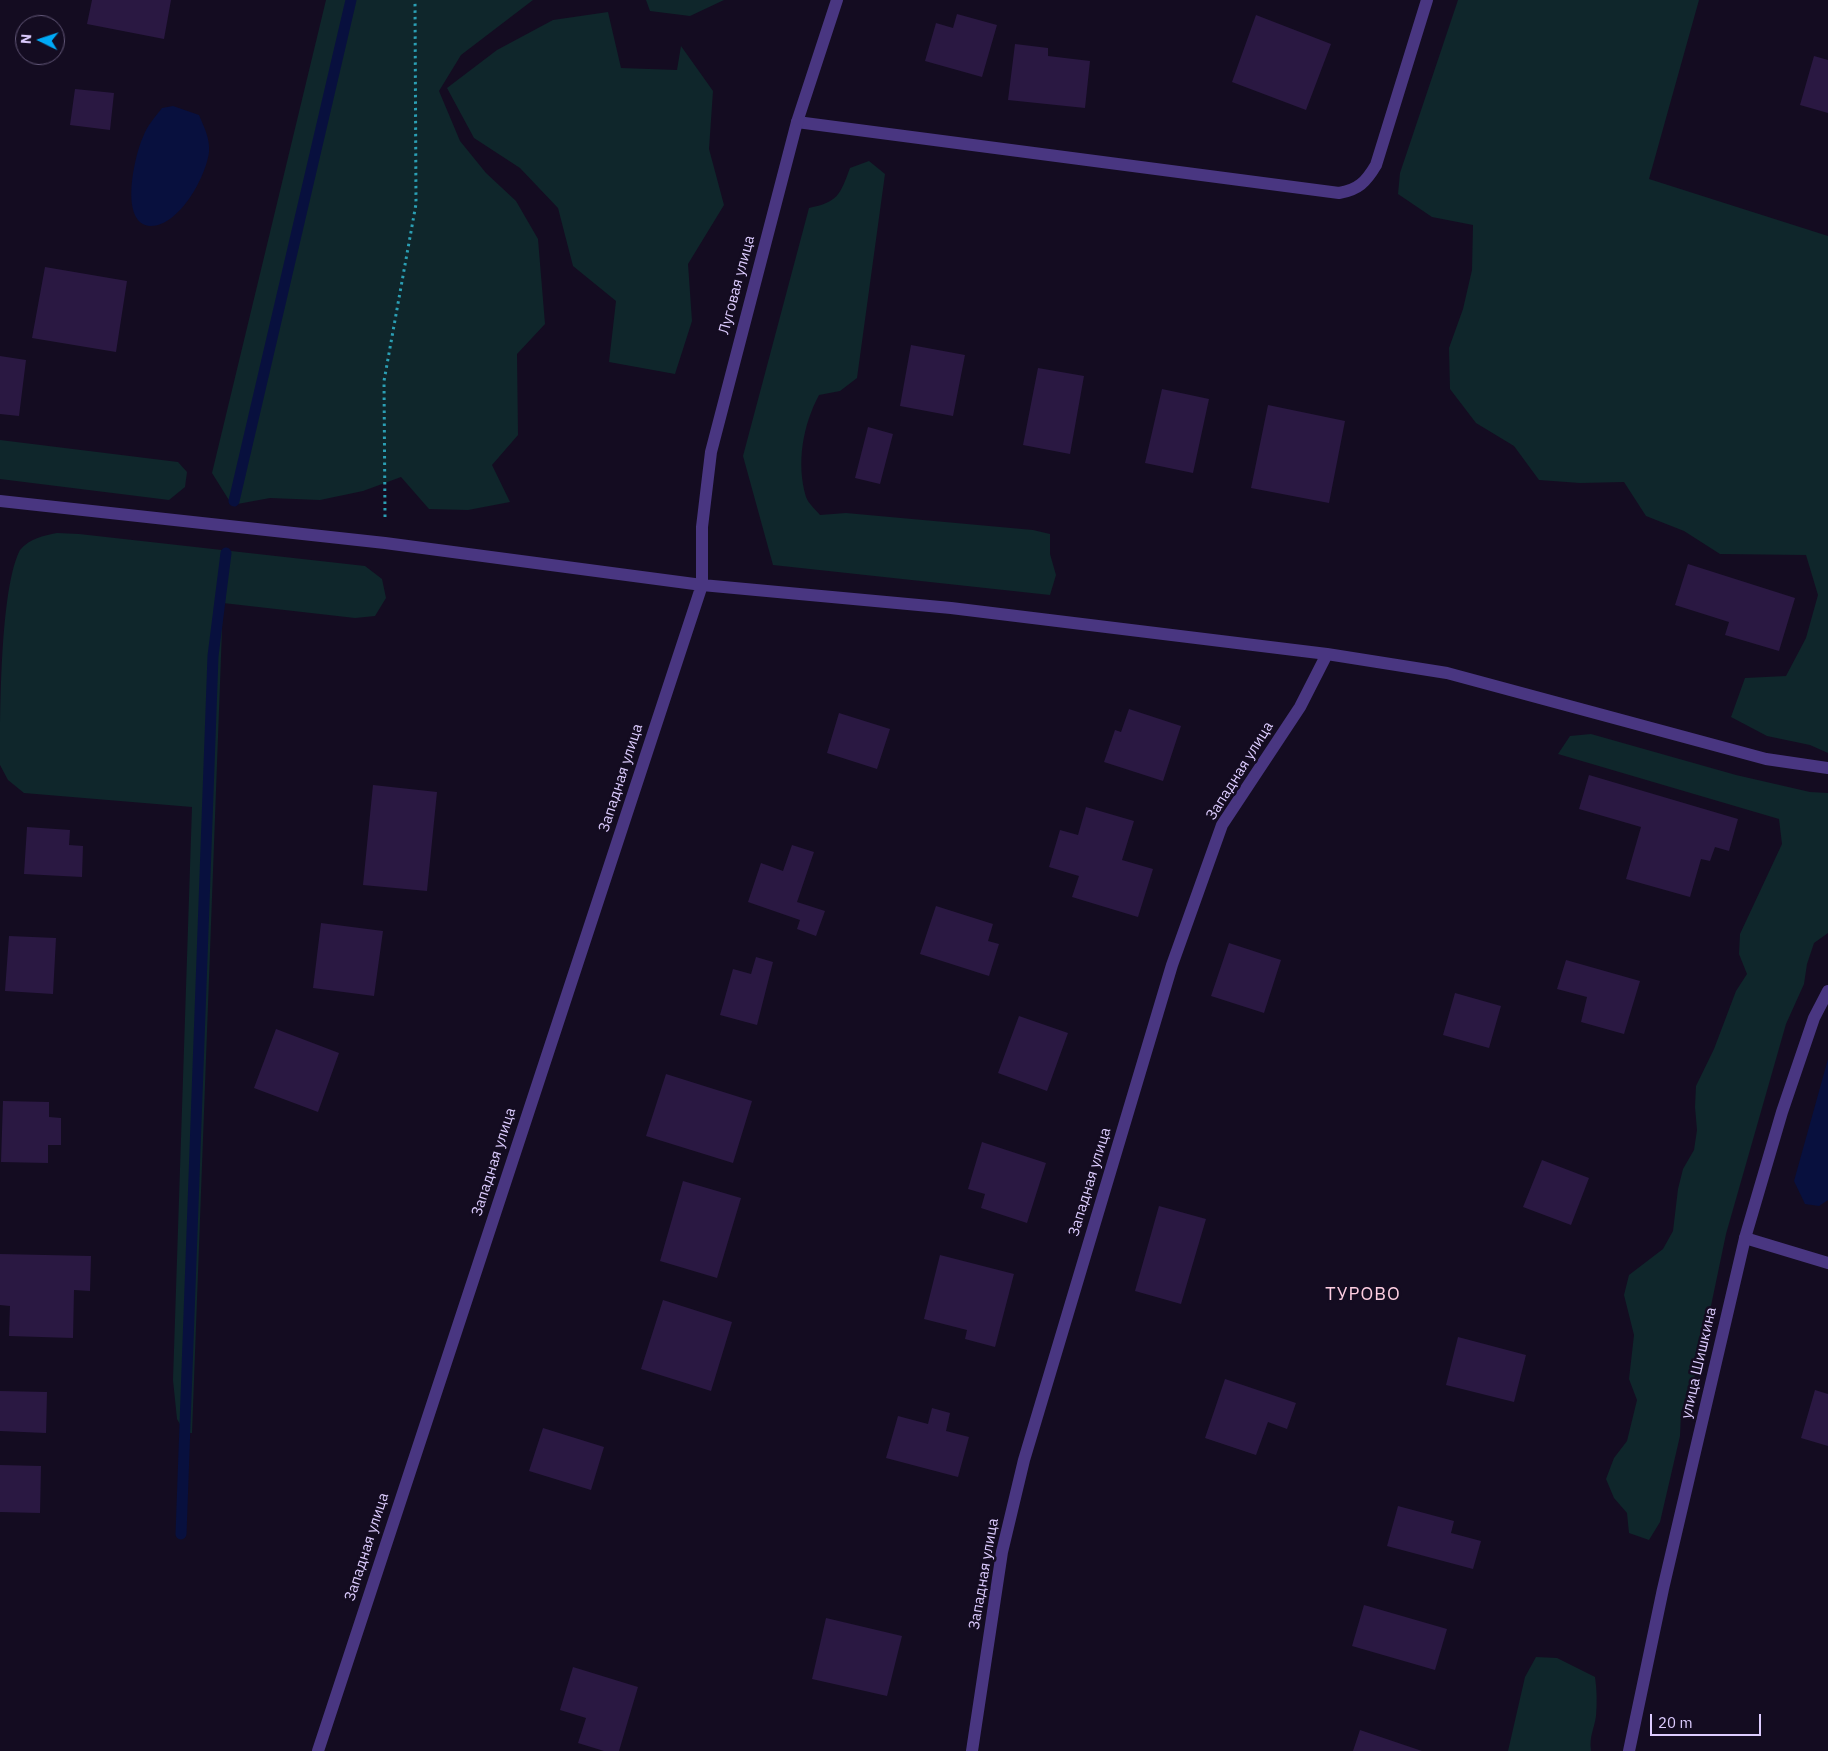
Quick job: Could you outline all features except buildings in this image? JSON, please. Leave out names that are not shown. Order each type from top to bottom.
[{"type":"street","name":"Луговая улица","points":[[702,584],[702,527],[710,452],[796,122],[837,0]]},
{"type":"street","points":[[796,122],[1339,193],[1354,190],[1367,180],[1376,165],[1428,0]]},
{"type":"street","points":[[0,501],[385,543],[702,584],[951,608],[1327,654],[1447,673],[1766,759],[1828,768]]},
{"type":"street","name":"Западная улица","points":[[318,1751],[702,584]]},
{"type":"street","name":"Западная улица","points":[[972,1751],[1002,1552],[1024,1460],[1172,965],[1222,825],[1300,707],[1327,654]]},
{"type":"street","name":"улица Шишкина","points":[[1629,1751],[1663,1589],[1745,1238],[1810,1027],[1828,991]]},
{"type":"street","points":[[1745,1238],[1828,1263]]},
{"type":"path","points":[[385,543],[384,381],[416,204],[415,0]]},
{"type":"green space","points":[[326,0],[533,0],[461,55],[439,91],[460,141],[486,173],[516,201],[538,239],[545,324],[517,354],[518,435],[492,465],[510,502],[468,510],[429,509],[401,477],[363,491],[320,500],[270,498],[232,505],[212,473]]},
{"type":"green space","points":[[646,0],[724,0],[690,16],[650,11]]},
{"type":"green space","points":[[1458,0],[1699,0],[1649,179],[1828,236],[1828,753],[1810,745],[1767,736],[1731,717],[1745,678],[1786,676],[1806,638],[1818,595],[1806,555],[1720,554],[1684,531],[1646,516],[1624,482],[1580,483],[1539,480],[1514,446],[1476,423],[1450,389],[1449,348],[1463,309],[1472,270],[1473,225],[1432,217],[1398,194],[1400,173]]},
{"type":"green space","points":[[608,12],[621,68],[677,70],[681,46],[713,91],[709,149],[724,205],[688,264],[692,321],[675,374],[609,362],[616,301],[573,266],[558,208],[520,168],[474,138],[447,88],[497,50],[553,20]]},
{"type":"green space","points":[[869,161],[885,174],[857,378],[840,391],[819,395],[813,407],[803,444],[802,471],[806,497],[820,515],[846,513],[1033,530],[1050,534],[1050,554],[1056,575],[1050,595],[773,565],[743,456],[809,208],[832,200],[840,191],[850,168]]},
{"type":"green space","points":[[0,440],[178,462],[187,472],[185,487],[169,500],[0,479]]},
{"type":"green space","points":[[57,533],[365,566],[382,579],[386,598],[375,616],[355,618],[223,603],[192,1433],[185,1433],[177,1419],[173,1380],[192,807],[24,793],[8,780],[0,765],[2,653],[8,593],[13,568],[20,550],[24,546],[37,538]]},
{"type":"green space","points":[[1591,734],[1736,775],[1810,792],[1828,793],[1828,933],[1814,943],[1807,964],[1804,984],[1786,1024],[1726,1234],[1698,1368],[1681,1412],[1680,1436],[1660,1522],[1649,1540],[1629,1533],[1627,1513],[1614,1498],[1606,1479],[1614,1458],[1627,1441],[1637,1400],[1629,1379],[1634,1335],[1624,1295],[1629,1275],[1663,1249],[1673,1231],[1678,1189],[1683,1169],[1694,1150],[1697,1130],[1696,1086],[1714,1049],[1736,991],[1747,974],[1739,954],[1740,934],[1782,844],[1779,819],[1558,754],[1570,736]]},
{"type":"green space","points":[[1536,1657],[1557,1658],[1595,1677],[1596,1711],[1591,1737],[1591,1751],[1508,1751],[1525,1677]]},
{"type":"shaded area","points":[[173,106],[199,115],[208,137],[209,152],[203,174],[181,209],[161,224],[151,226],[141,223],[135,214],[132,202],[133,172],[140,146],[151,122],[162,108]]},
{"type":"shaded area","points":[[1828,1059],[1828,1200],[1819,1206],[1805,1204],[1794,1181]]},
{"type":"waterway","points":[[234,501],[351,0]]},
{"type":"waterway","points":[[181,1534],[213,656],[226,553]]},
{"type":"district","name":"ТУРОВО","points":[[1363,1295]]}]
